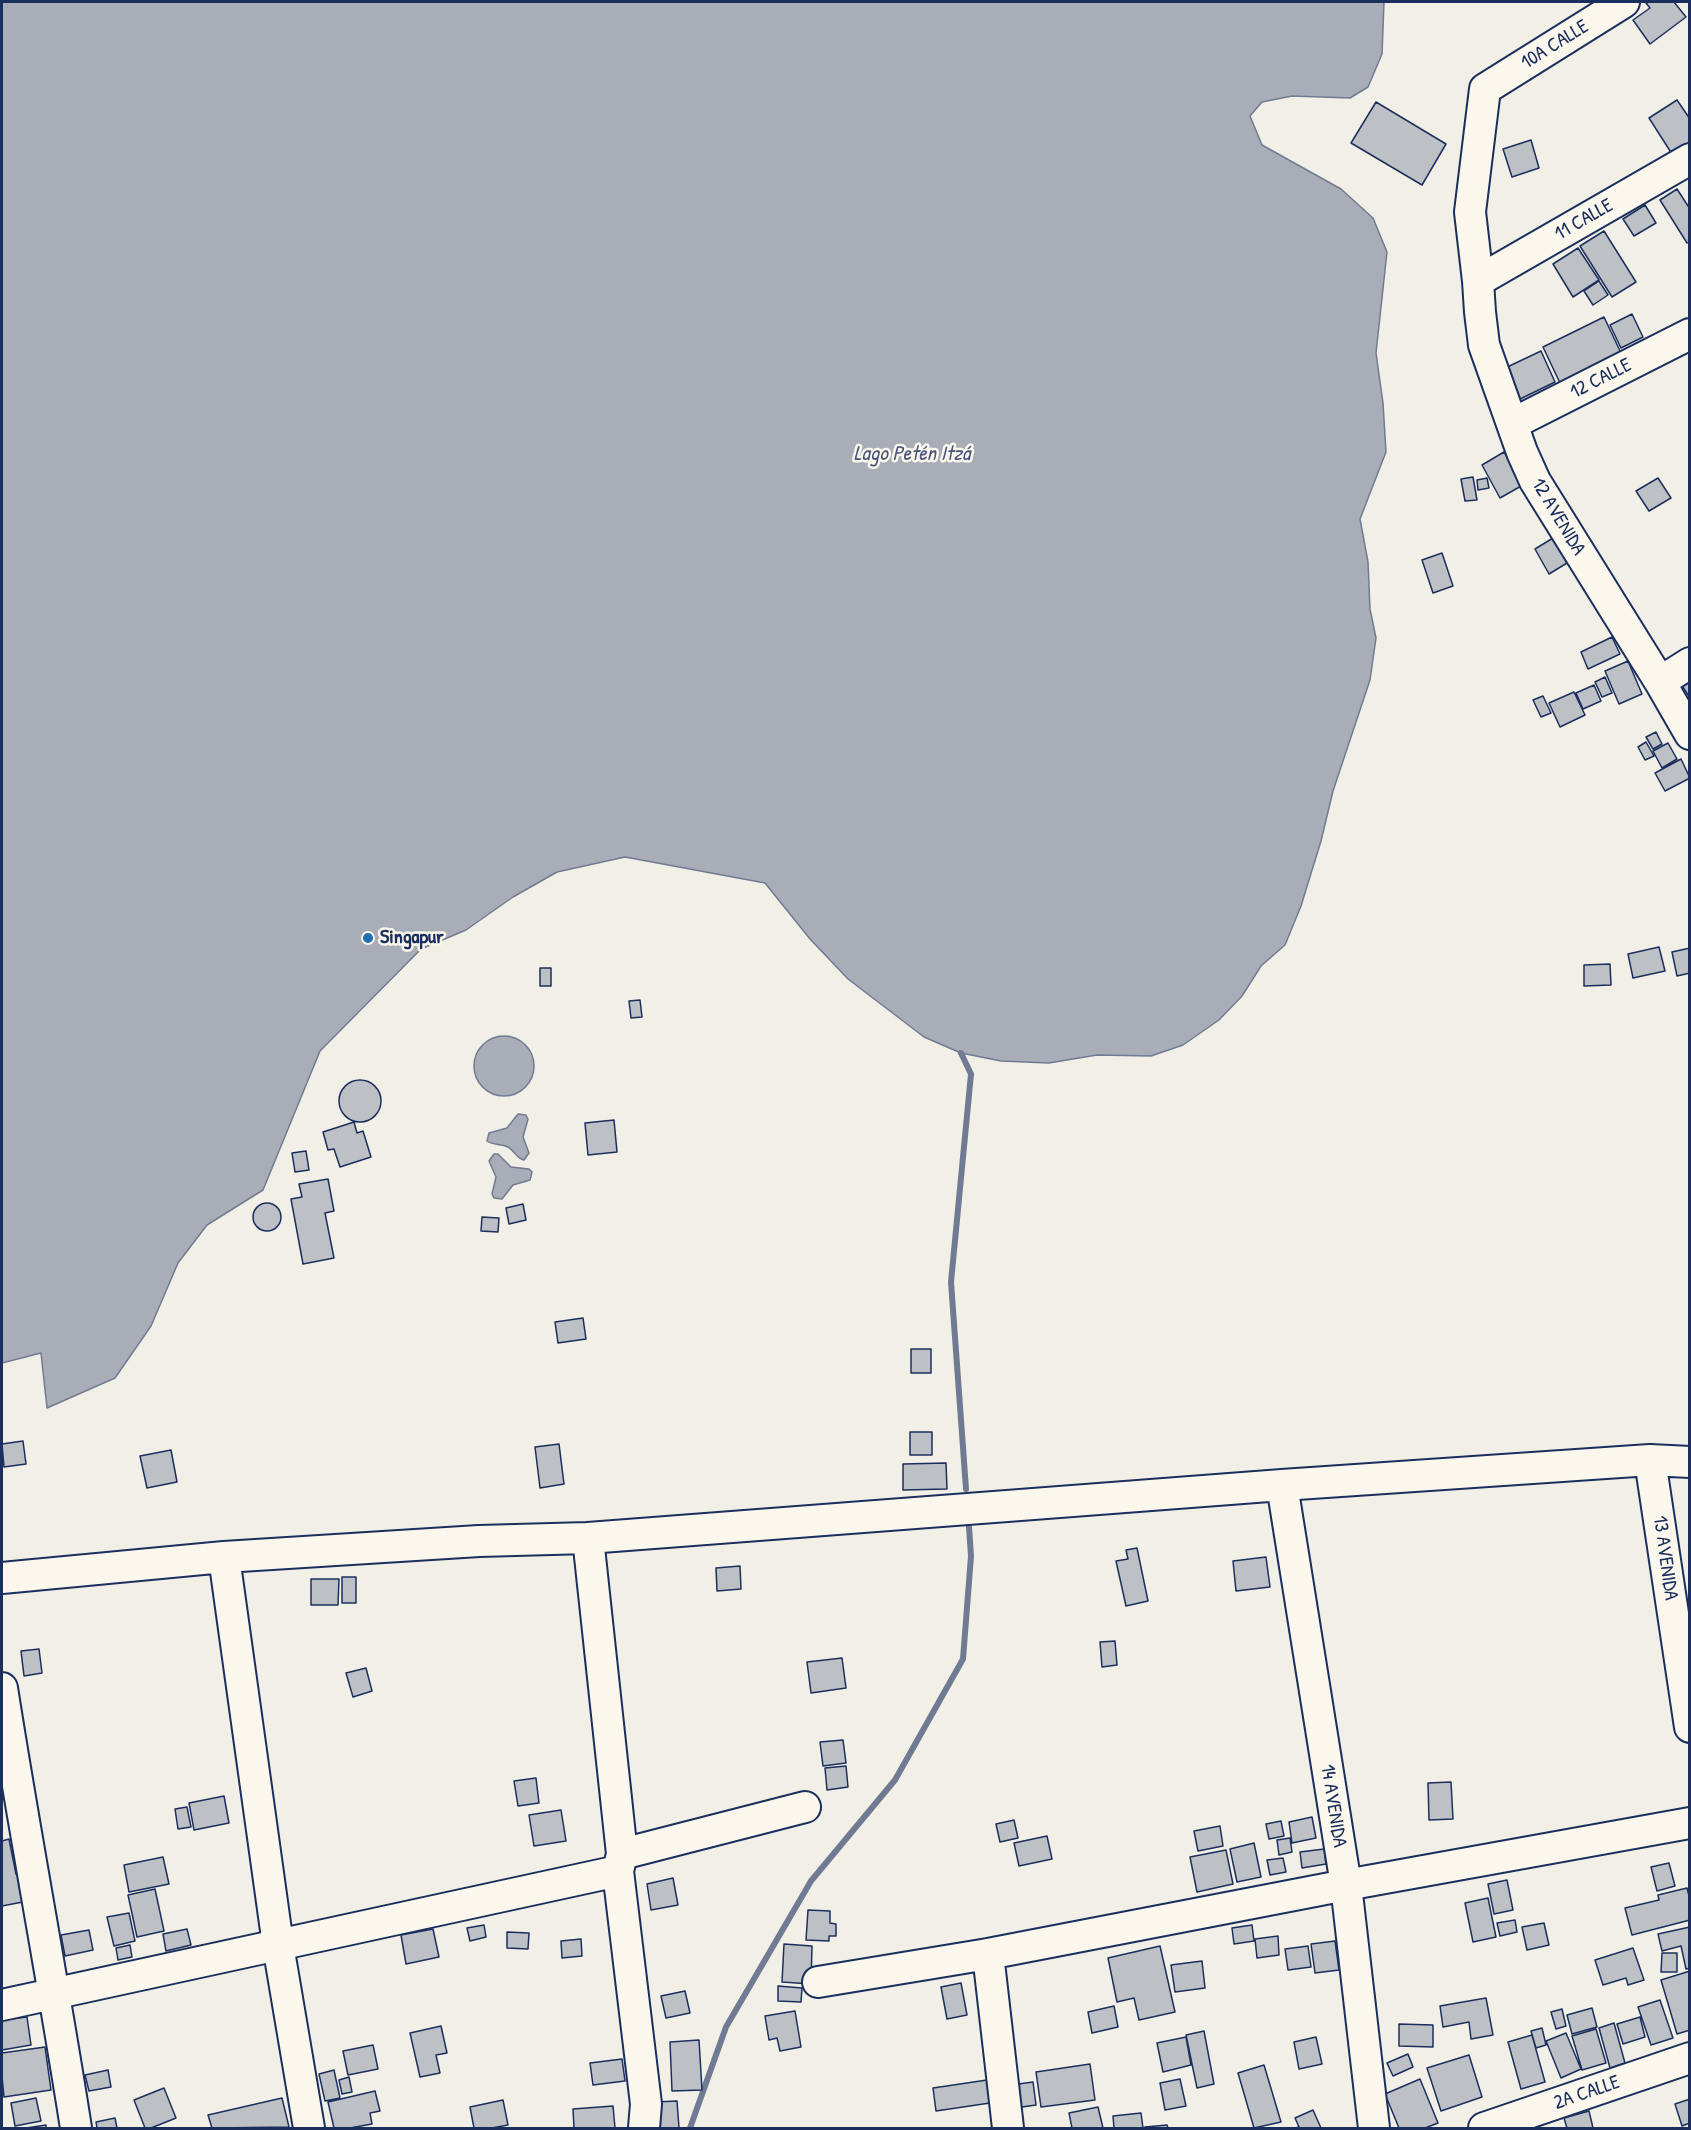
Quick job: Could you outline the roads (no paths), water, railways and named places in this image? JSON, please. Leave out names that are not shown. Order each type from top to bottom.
[{"type":"street","name":"10A CALLE","points":[[1485,89],[1624,2]]},
{"type":"street","name":"12 AVENIDA","points":[[1485,89],[1470,212],[1484,345],[1535,481],[1660,682],[1689,734]]},
{"type":"street","name":"11 CALLE","points":[[1478,280],[1689,159]]},
{"type":"street","name":"12 CALLE","points":[[1512,424],[1689,334]]},
{"type":"street","points":[[1660,682],[1689,663]]},
{"type":"street","points":[[2,1578],[224,1557],[479,1541],[588,1538],[1282,1485],[1650,1461],[1689,1462]]},
{"type":"street","name":"13 AVENIDA","points":[[1650,1461],[1689,1727]]},
{"type":"street","name":"14 AVENIDA","points":[[1282,1485],[1346,1885],[1374,2128]]},
{"type":"street","points":[[588,1538],[646,2104],[644,2128]]},
{"type":"street","points":[[224,1557],[278,1945],[309,2128]]},
{"type":"street","points":[[2,1688],[11,1812],[55,1994],[76,2128]]},
{"type":"street","points":[[2,2005],[278,1945],[620,1863],[805,1807]]},
{"type":"street","points":[[818,1982],[988,1954],[1346,1885],[1689,1823]]},
{"type":"street","points":[[988,1954],[1008,2128]]},
{"type":"street","name":"2A CALLE","points":[[1484,2128],[1689,2058]]},
{"type":"water","name":"Lago Petén Itzá","points":[[2,2],[1384,2],[1382,54],[1368,87],[1350,98],[1292,96],[1262,102],[1250,116],[1262,145],[1341,189],[1373,218],[1387,252],[1376,353],[1383,403],[1386,452],[1360,519],[1368,562],[1370,609],[1376,638],[1370,680],[1333,791],[1321,841],[1301,906],[1285,945],[1261,966],[1242,996],[1219,1020],[1183,1045],[1151,1056],[1097,1055],[1049,1063],[1001,1061],[961,1053],[924,1037],[848,979],[810,939],[765,883],[625,857],[557,872],[513,897],[466,930],[421,949],[320,1051],[263,1190],[207,1225],[178,1263],[151,1326],[115,1378],[47,1408],[41,1353],[2,1363]]},
{"type":"water","points":[[498,1036],[510,1036],[521,1041],[529,1049],[534,1066],[532,1078],[521,1091],[510,1096],[498,1096],[487,1091],[479,1083],[474,1072],[474,1060],[479,1049],[487,1041]]},
{"type":"water","points":[[518,1114],[526,1115],[528,1119],[523,1137],[529,1153],[524,1160],[508,1147],[487,1141],[489,1133],[507,1128]]},
{"type":"water","points":[[494,1154],[498,1154],[511,1167],[529,1169],[532,1172],[530,1180],[513,1185],[502,1199],[494,1198],[492,1194],[496,1177],[489,1161]]},
{"type":"waterway","points":[[961,1053],[971,1074],[951,1282],[966,1489]]},
{"type":"waterway","points":[[690,2128],[726,2027],[811,1881],[895,1780],[963,1659],[971,1556],[969,1527]]},
{"type":"place","name":"Singapur","points":[[368,938]]}]
